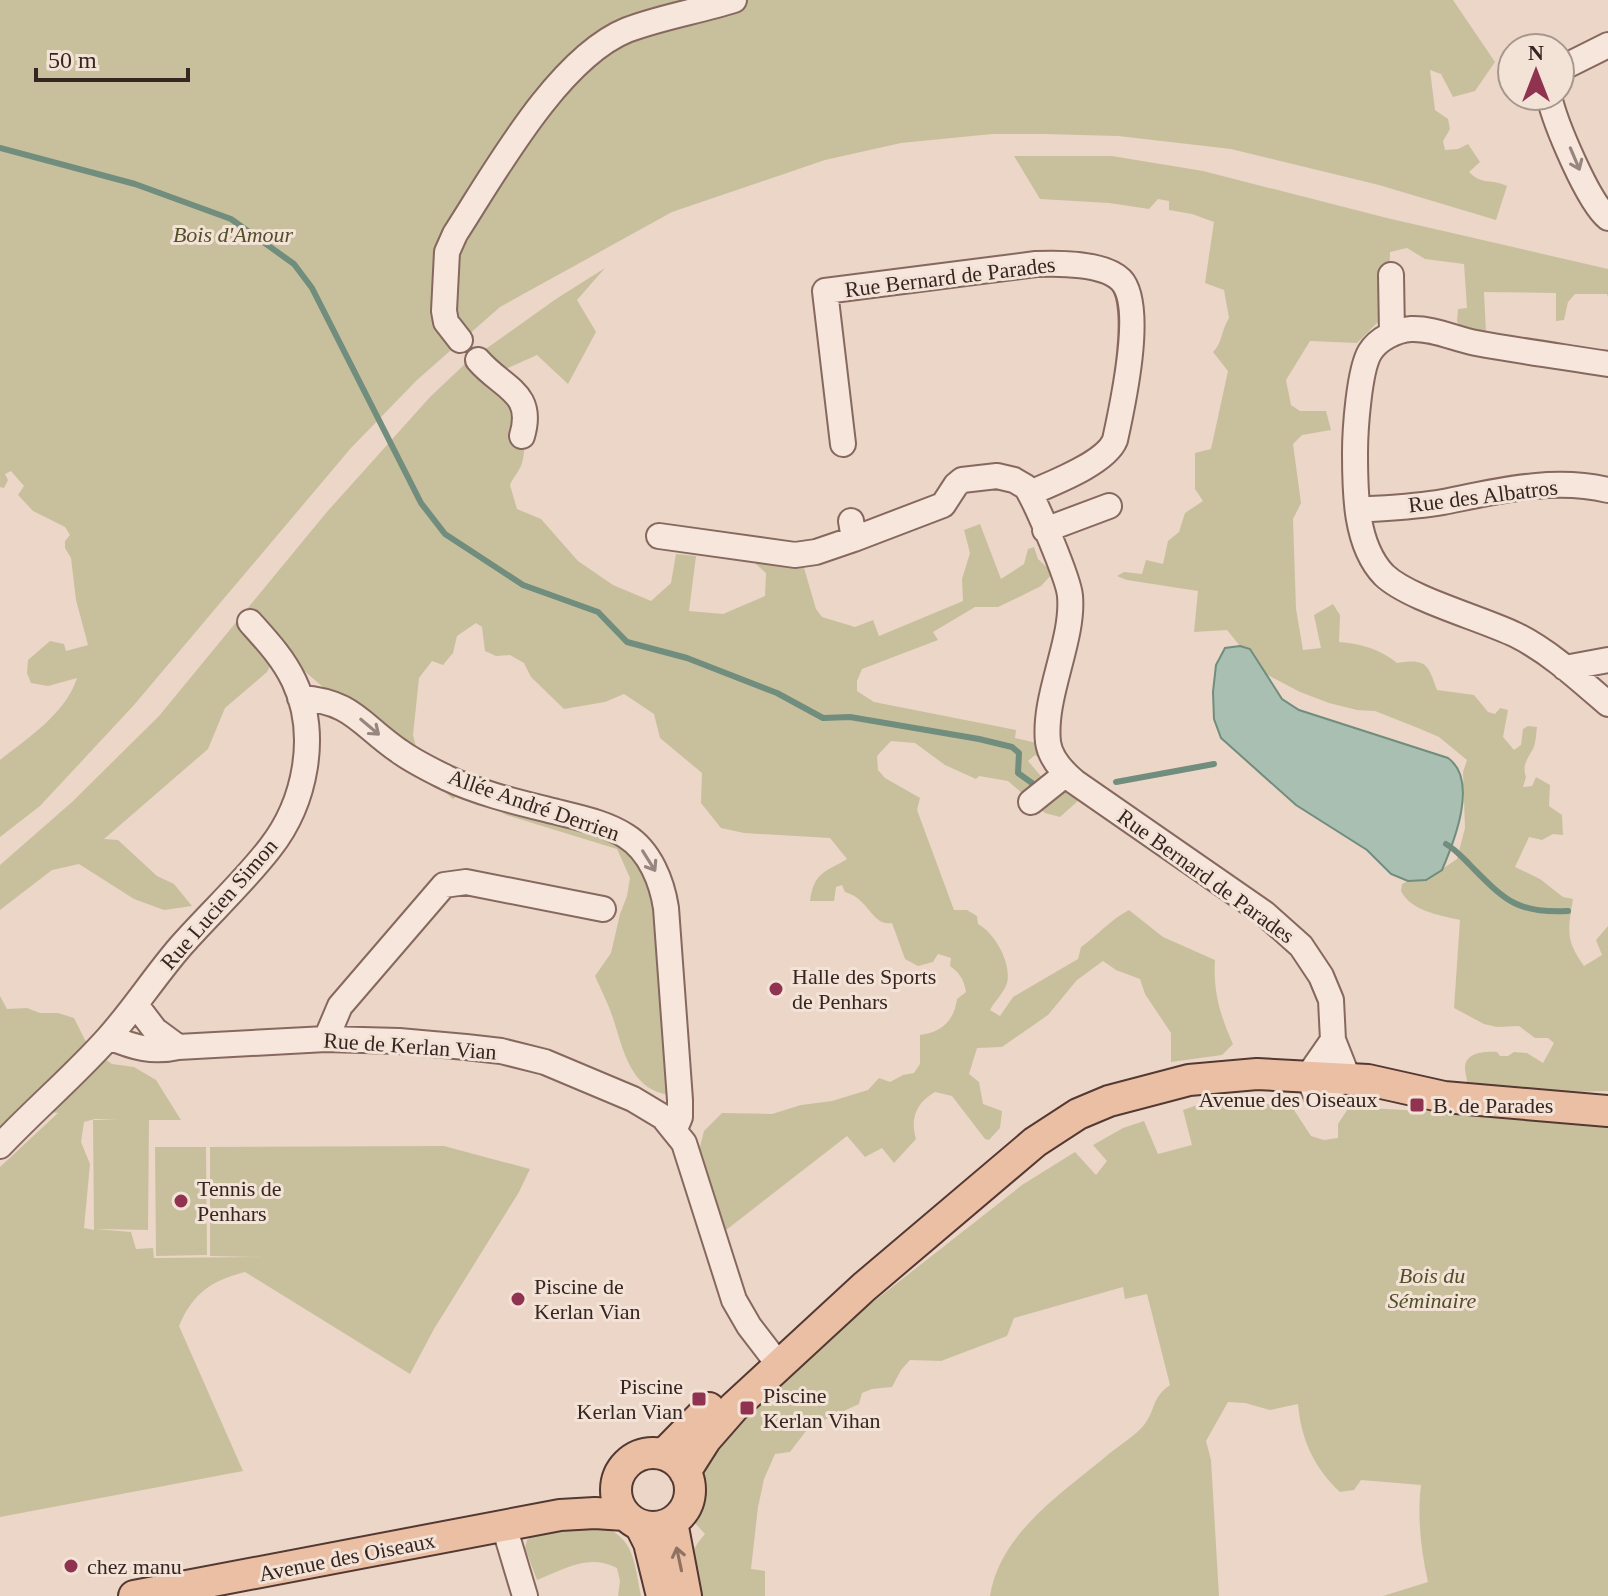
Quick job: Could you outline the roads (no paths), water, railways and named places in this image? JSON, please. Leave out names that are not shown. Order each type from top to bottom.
[{"type":"main road","name":"Avenue des Oiseaux","points":[[675,1463],[706,1439],[773,1357],[864,1287],[1003,1171],[1101,1123],[1162,1103],[1312,1086],[1348,1078],[1388,1083],[1444,1097]]},
{"type":"main road","name":"Avenue des Oiseaux","points":[[1312,1086],[1380,1099],[1444,1097],[1608,1111]]},
{"type":"main road","points":[[632,1520],[651,1527],[672,1522],[687,1505],[690,1494],[675,1463],[652,1453],[630,1460],[617,1480],[616,1492],[632,1520],[649,1543],[662,1596]]},
{"type":"main road","name":"Avenue des Oiseaux","points":[[134,1596],[560,1515],[617,1480]]},
{"type":"main road","name":"Avenue des Oiseaux","points":[[560,1515],[632,1520]]},
{"type":"main road","points":[[672,1522],[686,1596]]},
{"type":"street","points":[[460,340],[444,317],[447,252],[455,234],[537,109],[576,65],[626,31],[734,0]]},
{"type":"street","points":[[1576,61],[1608,45]]},
{"type":"street","points":[[1556,112],[1588,192],[1598,209],[1608,218]]},
{"type":"street","name":"Rue Bernard de Parades","points":[[843,444],[825,291],[1036,264],[1084,266],[1119,277],[1127,292],[1132,325],[1126,379],[1112,449],[1030,493],[1070,591],[1048,741],[1066,774],[1290,934],[1308,955],[1325,984],[1332,1010],[1333,1040],[1348,1078]]},
{"type":"street","points":[[1391,275],[1392,334]]},
{"type":"street","points":[[1608,364],[1476,343],[1426,330],[1409,329],[1392,334],[1371,350],[1365,368],[1355,445],[1358,510],[1372,557],[1393,582],[1516,635],[1565,668],[1608,704]]},
{"type":"street","points":[[478,360],[493,377],[522,400],[526,419],[522,436]]},
{"type":"street","points":[[659,536],[795,555],[816,552],[853,530],[943,505],[956,485],[971,478],[1006,477],[1021,484],[1030,493]]},
{"type":"street","name":"Rue des Albatros","points":[[1358,510],[1422,505],[1538,485],[1574,485],[1608,490]]},
{"type":"street","points":[[1045,530],[1109,506]]},
{"type":"street","name":"Rue Lucien Simon","points":[[0,1146],[109,1037],[178,949],[269,849],[288,820],[305,764],[307,736],[300,698],[279,655],[250,622]]},
{"type":"street","points":[[1565,668],[1608,660]]},
{"type":"street","name":"Allée André Derrien","points":[[300,698],[330,701],[343,707],[397,750],[451,780],[528,805],[599,823],[628,836],[641,849],[659,878],[666,908],[678,1123]]},
{"type":"street","points":[[1031,802],[1066,774]]},
{"type":"street","points":[[326,1039],[340,1006],[444,885],[466,882],[603,909]]},
{"type":"street","points":[[136,1005],[155,1030],[178,1047]]},
{"type":"street","name":"Rue de Kerlan Vian","points":[[109,1037],[139,1049],[154,1051],[326,1039],[442,1044],[526,1056],[633,1099],[678,1123],[734,1300],[773,1357]]},
{"type":"street","points":[[1312,1086],[1333,1040]]},
{"type":"street","points":[[504,1526],[525,1596]]},
{"type":"waterway","points":[[0,148],[135,184],[231,219],[294,264],[312,288],[421,503],[445,534],[523,585],[598,612],[627,642],[687,658],[777,693],[823,718],[850,717],[1012,747],[1019,753],[1018,773],[1032,783]]},
{"type":"waterway","points":[[1116,782],[1214,764]]},
{"type":"waterway","points":[[1446,844],[1512,902],[1536,910],[1568,911]]},
{"type":"place","name":"Halle des Sports de Penhars","points":[[776,989]]},
{"type":"place","name":"B. de Parades","points":[[1417,1105]]},
{"type":"place","name":"Tennis de Penhars","points":[[181,1201]]},
{"type":"place","name":"Piscine de Kerlan Vian","points":[[518,1299]]},
{"type":"place","name":"Piscine Kerlan Vian","points":[[699,1399]]},
{"type":"place","name":"Piscine Kerlan Vihan","points":[[747,1408]]},
{"type":"place","name":"chez manu","points":[[71,1566]]},
{"type":"park label","name":"Bois d'Amour","points":[[233,234]]},
{"type":"park label","name":"Bois du Séminaire","points":[[1432,1288]]}]
